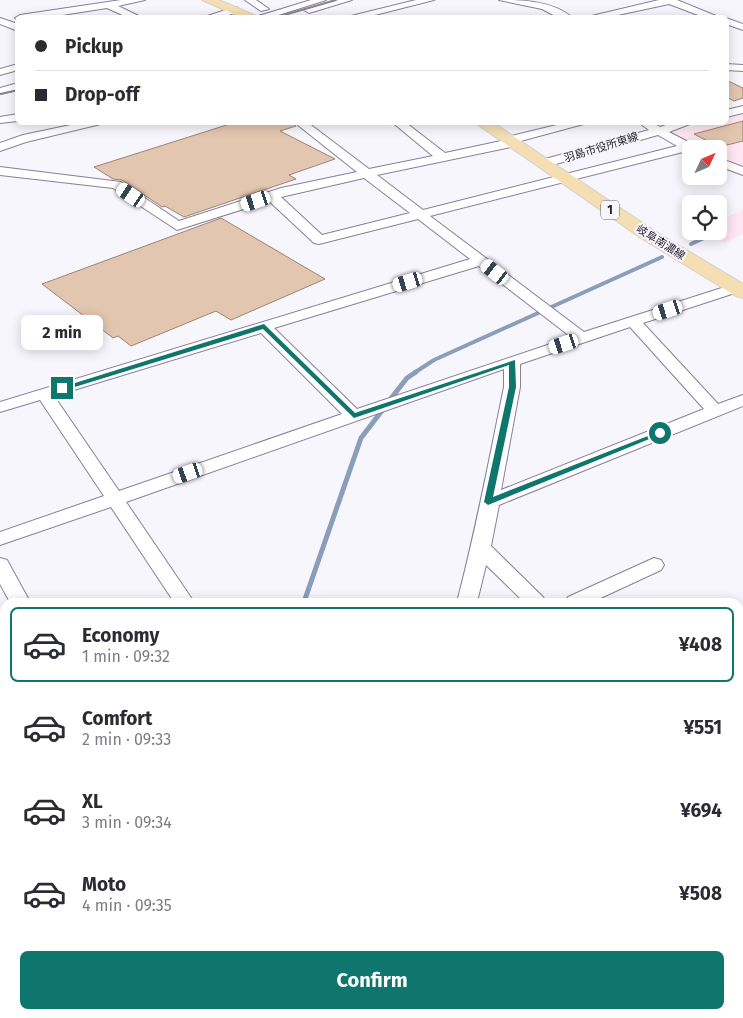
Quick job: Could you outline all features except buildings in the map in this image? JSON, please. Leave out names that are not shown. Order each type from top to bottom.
[{"type":"main road","points":[[208,0],[235,10],[259,15]]},
{"type":"main road","name":"岐阜南濃線","points":[[485,125],[646,234],[741,288]]},
{"type":"street","points":[[40,15],[140,0]]},
{"type":"street","points":[[250,0],[259,15],[321,0]]},
{"type":"street","points":[[294,15],[347,0]]},
{"type":"street","points":[[362,15],[429,0]]},
{"type":"street","points":[[504,0],[545,7],[562,15]]},
{"type":"street","points":[[601,15],[670,0],[708,15]]},
{"type":"street","points":[[620,2],[651,14]]},
{"type":"street","points":[[108,5],[131,15]]},
{"type":"street","points":[[217,15],[235,10]]},
{"type":"street","points":[[0,20],[15,18]]},
{"type":"street","points":[[0,20],[15,27]]},
{"type":"street","points":[[729,22],[743,27]]},
{"type":"street","points":[[729,67],[743,68]]},
{"type":"street","points":[[0,72],[15,68]]},
{"type":"street","points":[[0,91],[15,87]]},
{"type":"street","points":[[0,98],[15,94]]},
{"type":"street","points":[[729,113],[743,109]]},
{"type":"street","points":[[0,120],[15,117]]},
{"type":"street","points":[[28,174],[1,146],[88,125]]},
{"type":"street","points":[[308,125],[367,174],[582,338]]},
{"type":"street","points":[[401,125],[443,158]]},
{"type":"street","points":[[0,171],[116,185],[178,226],[272,196],[443,158],[574,125]]},
{"type":"street","points":[[648,125],[682,144]]},
{"type":"street","name":"羽島市役所東線","points":[[542,164],[678,125]]},
{"type":"street","points":[[272,196],[319,240],[682,150]]},
{"type":"street","points":[[728,165],[743,171]]},
{"type":"street","points":[[0,407],[480,260]]},
{"type":"street","points":[[0,539],[114,498],[582,338],[741,288]]},
{"type":"street","points":[[633,322],[715,411]]},
{"type":"street","points":[[264,326],[355,415]]},
{"type":"street","points":[[468,598],[481,548],[488,502],[512,387],[512,362]]},
{"type":"street","points":[[44,394],[181,598]]},
{"type":"street","points":[[488,502],[743,400]]},
{"type":"street","points":[[481,548],[532,598]]},
{"type":"street","points":[[0,565],[18,598]]},
{"type":"street","points":[[584,598],[654,565]]},
{"type":"shaded area","points":[[743,113],[743,169],[728,163],[728,140],[682,141],[669,134],[669,132],[699,125],[729,125],[729,117]]},
{"type":"shaded area","points":[[743,209],[743,234],[725,243],[718,240],[727,240],[727,217]]},
{"type":"waterway","points":[[691,244],[700,240]]},
{"type":"waterway","points":[[414,373],[434,360],[662,257]]},
{"type":"waterway","points":[[389,401],[407,378],[416,372]]},
{"type":"waterway","points":[[305,598],[361,438],[384,408]]},
{"type":"railway","points":[[284,15],[336,0]]},
{"type":"railway","points":[[0,94],[15,91]]},
{"type":"route","points":[[62,388],[264,326],[354,416],[512,362],[512,387],[488,502],[660,433]]}]
